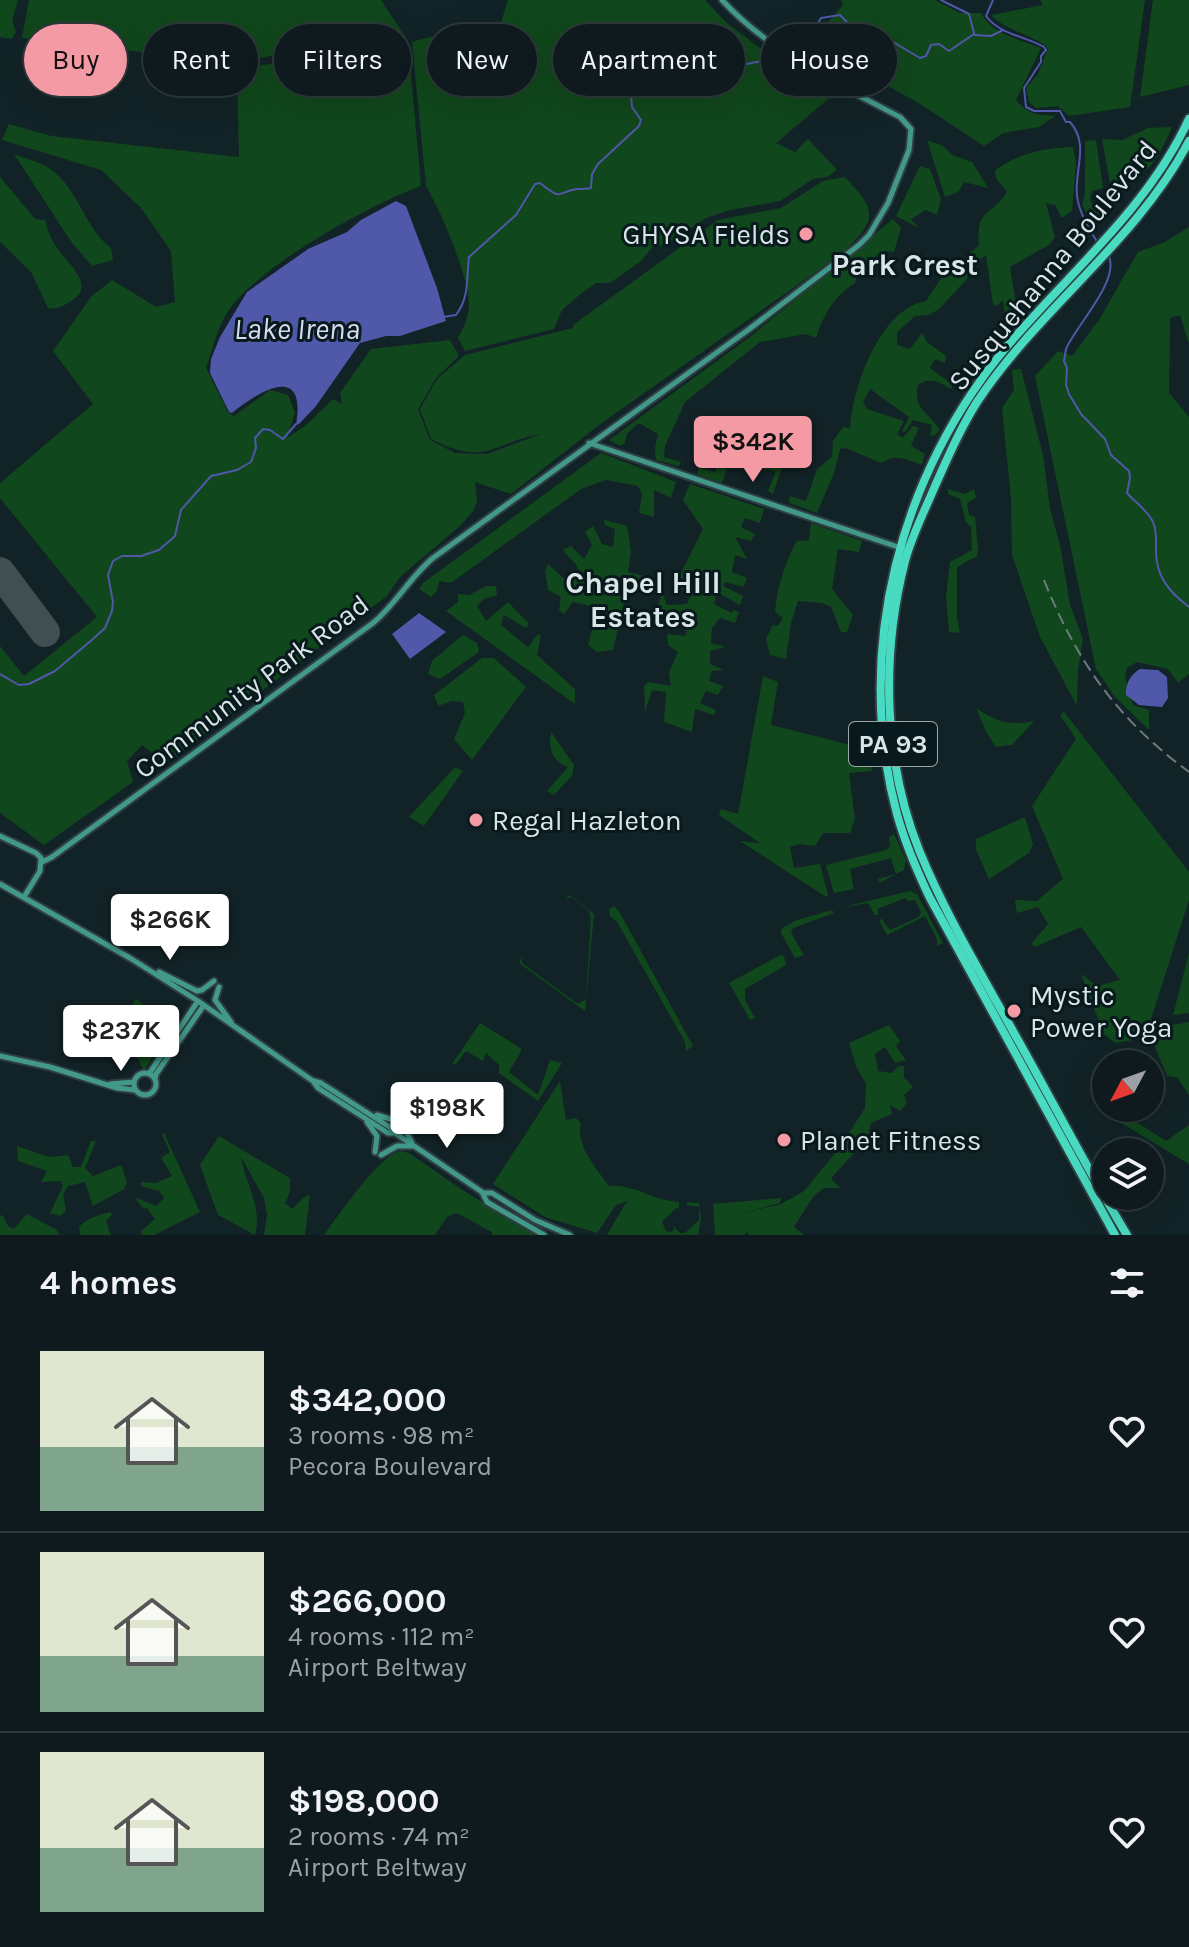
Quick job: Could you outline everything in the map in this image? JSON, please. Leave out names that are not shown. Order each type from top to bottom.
[{"type":"highway","name":"Susquehanna Boulevard","points":[[1108,242],[1149,189],[1177,146],[1189,119]]},
{"type":"highway","name":"Susquehanna Boulevard","points":[[1112,1235],[1105,1216],[930,898],[897,815],[883,743],[880,673],[888,596],[904,549],[977,403],[1096,254],[1161,189],[1189,141]]},
{"type":"highway","name":"Susquehanna Boulevard","points":[[904,549],[891,638],[889,690],[895,762],[911,826],[943,904],[1127,1235]]},
{"type":"street","name":"Community Park Road","points":[[42,862],[373,623],[433,558],[748,330],[869,235],[888,203],[909,150],[911,129],[905,121],[804,65],[744,22],[722,0]]},
{"type":"street","points":[[589,443],[904,549]]},
{"type":"street","points":[[0,836],[36,853],[42,862],[24,897]]},
{"type":"street","points":[[0,884],[130,958],[201,1003],[482,1192],[492,1193],[535,1220],[570,1235]]},
{"type":"street","points":[[130,958],[197,991],[214,981]]},
{"type":"street","points":[[219,987],[215,1000],[237,1029]]},
{"type":"street","points":[[149,1074],[201,1003]]},
{"type":"street","points":[[0,1056],[149,1095],[155,1090],[155,1079],[201,1003]]},
{"type":"street","points":[[176,1044],[183,1024]]},
{"type":"street","points":[[135,1090],[134,1082],[138,1075],[149,1074],[155,1079]]},
{"type":"street","points":[[109,1084],[134,1082]]},
{"type":"street","points":[[353,1107],[383,1118],[404,1115],[406,1131],[415,1146]]},
{"type":"street","points":[[353,1107],[374,1130],[378,1153],[397,1146],[415,1146]]},
{"type":"street","points":[[482,1192],[487,1202],[544,1235]]},
{"type":"green space","points":[[0,0],[18,0],[12,21],[16,32],[12,39],[0,37]]},
{"type":"green space","points":[[29,0],[381,0],[397,24],[274,24],[274,55],[258,59],[258,24],[143,24],[143,52],[127,50],[127,24],[25,24]]},
{"type":"green space","points":[[508,0],[705,0],[728,24],[553,24],[553,96],[745,96],[745,37],[761,49],[761,96],[832,96],[776,143],[795,152],[808,139],[837,170],[827,177],[813,179],[780,201],[730,210],[706,218],[667,244],[652,248],[641,261],[610,283],[596,283],[578,296],[562,310],[554,329],[465,351],[458,338],[468,313],[467,291],[453,243],[426,186],[412,42],[427,38],[427,96],[537,96],[537,24],[500,24]]},
{"type":"green space","points":[[841,0],[935,0],[960,13],[981,13],[999,31],[1041,48],[1016,100],[1033,113],[1055,116],[1039,127],[1003,133],[984,146],[897,91],[897,24],[826,24],[843,5]]},
{"type":"green space","points":[[1040,0],[1145,0],[1130,107],[1069,116],[1058,106],[1036,108],[1029,102],[1026,88],[1038,74],[1048,48],[991,15],[1043,5]]},
{"type":"green space","points":[[1153,0],[1189,0],[1189,85],[1140,97]]},
{"type":"green space","points":[[274,64],[274,96],[411,96],[411,74],[421,186],[343,223],[285,259],[239,298],[225,316],[206,368],[228,412],[234,416],[270,390],[288,395],[295,413],[287,438],[305,426],[333,399],[342,404],[340,393],[371,349],[450,340],[459,356],[436,378],[418,409],[430,440],[455,453],[487,454],[541,434],[477,452],[449,447],[431,439],[420,409],[437,379],[465,355],[573,328],[573,325],[718,220],[781,208],[823,181],[845,177],[868,207],[868,223],[844,252],[599,425],[511,494],[475,482],[477,500],[474,510],[400,577],[387,596],[165,764],[142,745],[127,761],[133,782],[44,845],[0,813],[0,646],[24,676],[97,617],[0,498],[0,483],[93,404],[53,351],[91,297],[112,280],[156,307],[175,302],[171,251],[141,208],[101,170],[2,140],[9,124],[51,136],[239,157],[238,96],[258,96],[258,65]]},
{"type":"green space","points":[[1172,127],[1157,157],[1146,170],[1133,177],[1127,168],[1122,172],[1123,184],[1117,190],[1111,189],[1102,139],[1122,140],[1148,128]]},
{"type":"green space","points":[[927,140],[943,146],[952,155],[972,162],[988,188],[964,182],[958,192],[945,197]]},
{"type":"green space","points":[[1096,140],[1103,188],[1092,191],[1090,198],[1094,210],[1102,214],[1096,226],[1082,204],[1085,193],[1085,141]]},
{"type":"green space","points":[[1073,147],[1076,163],[1072,211],[1062,218],[1055,205],[1046,203],[1055,238],[1049,245],[1010,267],[1017,311],[1006,322],[1003,300],[997,306],[993,304],[986,255],[970,268],[967,279],[939,309],[929,315],[915,316],[897,332],[897,345],[910,349],[922,333],[927,342],[946,356],[945,363],[935,359],[930,368],[953,385],[951,389],[927,381],[918,385],[917,394],[923,410],[940,430],[934,436],[930,435],[932,425],[913,420],[905,432],[902,431],[909,417],[870,389],[863,402],[867,409],[904,421],[897,434],[903,438],[913,426],[919,428],[911,446],[925,454],[922,465],[896,458],[881,463],[846,448],[840,449],[834,473],[817,513],[789,503],[790,496],[806,501],[817,469],[832,457],[833,441],[843,427],[850,428],[863,371],[883,334],[895,318],[910,307],[926,301],[942,277],[979,245],[983,218],[1007,192],[996,178],[995,170],[1032,152]]},
{"type":"green space","points":[[14,154],[44,165],[64,182],[93,229],[111,248],[113,260],[92,266],[72,243]]},
{"type":"green space","points":[[920,166],[930,169],[941,199],[937,215],[926,210],[911,219],[919,228],[896,216]]},
{"type":"green space","points":[[0,177],[35,219],[45,220],[53,242],[78,275],[81,289],[63,306],[48,308],[31,272],[0,242]]},
{"type":"green space","points":[[893,219],[901,228],[894,252],[882,251],[869,262],[861,262],[855,283],[830,307],[816,338],[806,334],[760,342],[685,402],[665,446],[664,457],[681,462],[679,466],[656,460],[658,434],[641,424],[627,434],[625,443],[620,446],[609,440],[751,336]]},
{"type":"green space","points":[[1189,227],[1189,344],[1180,315],[1170,318],[1169,393],[1189,417],[1189,674],[1178,683],[1168,669],[1137,662],[1127,668],[1125,677],[1133,705],[1149,710],[1149,730],[1115,697],[1096,669],[1035,376],[1058,351],[1072,356],[1099,320],[1138,252],[1163,243]]},
{"type":"green space","points":[[1021,369],[1043,455],[1050,509],[1060,545],[1070,605],[1083,639],[1077,706],[1040,637],[1012,555],[1011,499],[1002,408],[1014,390],[1012,370]]},
{"type":"green space","points":[[728,437],[787,452],[773,494],[768,491],[776,471],[763,469],[732,454],[722,483],[697,474],[699,468],[715,472]]},
{"type":"green space","points":[[601,453],[676,482],[671,498],[654,490],[654,517],[639,513],[642,494],[638,486],[606,480],[581,489],[451,583],[439,581],[437,591],[431,597],[419,589],[423,583]]},
{"type":"green space","points":[[690,484],[764,509],[760,523],[745,518],[741,527],[755,534],[751,541],[735,537],[747,559],[735,555],[732,572],[747,578],[743,587],[725,582],[723,586],[743,596],[740,605],[717,592],[714,604],[731,613],[734,610],[739,612],[735,623],[720,618],[712,628],[711,643],[725,647],[710,651],[710,664],[724,670],[712,671],[709,681],[723,686],[718,695],[706,691],[700,703],[716,710],[714,715],[695,709],[692,732],[664,722],[666,692],[652,690],[645,712],[644,686],[649,682],[671,686],[669,672],[678,652],[668,645],[667,634],[686,636],[685,620],[669,619],[656,611],[662,592],[667,605],[687,604],[691,595],[675,585],[703,529],[683,500]]},
{"type":"green space","points":[[948,489],[964,494],[974,489],[976,498],[967,503],[969,515],[975,517],[977,556],[957,567],[960,633],[949,632],[946,596],[950,562],[972,550],[971,527],[966,522],[960,499],[948,494]]},
{"type":"green space","points":[[604,520],[627,526],[631,551],[628,572],[645,576],[645,581],[619,577],[614,591],[625,598],[613,650],[597,652],[588,645],[598,608],[573,602],[564,614],[559,610],[561,597],[548,590],[545,571],[548,564],[563,578],[579,576],[577,566],[563,550],[571,546],[584,559],[592,545],[585,532],[593,526],[602,544],[613,547],[615,529],[605,525]]},
{"type":"green space","points":[[811,523],[862,541],[859,552],[838,549],[832,589],[853,615],[847,632],[841,632],[831,607],[798,601],[786,659],[770,655],[766,639],[773,625],[778,626],[783,618],[775,612],[785,566],[797,541],[809,540]]},
{"type":"green space","points":[[486,586],[496,586],[497,595],[484,599],[477,606],[486,621],[508,602],[529,624],[526,628],[504,615],[501,625],[528,647],[541,634],[537,655],[575,689],[575,704],[446,611],[458,602],[458,594],[469,595]]},
{"type":"green space","points":[[463,635],[477,643],[479,652],[440,679],[428,674],[432,661]]},
{"type":"green space","points":[[482,658],[494,658],[526,687],[472,760],[454,739],[465,713],[463,702],[452,701],[438,706],[434,695]]},
{"type":"green space","points":[[763,676],[778,682],[771,725],[866,749],[872,771],[849,773],[855,819],[850,833],[823,833],[815,846],[799,844],[790,847],[794,868],[820,864],[826,897],[740,841],[760,843],[719,815],[721,809],[738,814]]},
{"type":"green space","points":[[976,708],[1004,722],[1034,721],[1012,745],[996,747]]},
{"type":"green space","points":[[1064,712],[1189,872],[1189,900],[1145,1038],[1115,1043],[1104,1034],[1081,974],[1097,986],[1120,980],[1081,927],[1035,947],[1031,944],[1048,924],[1038,907],[1017,913],[1015,900],[1037,901],[1063,879],[1032,806],[1076,739],[1060,715]]},
{"type":"green space","points":[[551,732],[574,765],[572,776],[554,795],[547,791],[568,767],[552,754]]},
{"type":"green space","points":[[455,767],[463,771],[424,826],[409,817]]},
{"type":"green space","points":[[1025,817],[1033,844],[1029,853],[989,879],[976,850],[976,839]]},
{"type":"green space","points":[[894,834],[906,860],[904,870],[879,883],[878,879],[896,874],[891,858],[850,869],[854,889],[834,893],[826,865],[886,850],[890,846],[889,837]]},
{"type":"green space","points":[[910,891],[917,894],[943,943],[937,946],[937,939],[925,916],[887,935],[881,918],[890,930],[919,917],[921,912],[915,900],[908,901],[906,898],[877,909],[879,915],[875,915],[868,903],[843,907]]},
{"type":"green space","points":[[569,895],[594,914],[585,1011],[519,963],[522,957],[522,963],[578,1004],[586,999],[591,917],[590,912],[571,897],[566,899]]},
{"type":"green space","points":[[614,906],[693,1046],[686,1051],[685,1042],[617,922],[610,916],[609,909]]},
{"type":"green space","points":[[832,910],[834,913],[793,928],[791,933],[804,955],[795,958],[781,933],[782,928],[797,920]]},
{"type":"green space","points":[[1189,953],[1189,1013],[1173,1015]]},
{"type":"green space","points":[[780,955],[784,956],[786,965],[745,989],[745,1000],[755,1018],[750,1020],[729,983]]},
{"type":"green space","points":[[136,999],[172,1024],[144,1071],[121,1023]]},
{"type":"green space","points":[[1189,1022],[1189,1095],[1177,1077],[1167,1076],[1164,1050],[1156,1050],[1153,1042],[1156,1028]]},
{"type":"green space","points":[[480,1023],[522,1049],[509,1072],[538,1095],[550,1060],[562,1063],[538,1101],[499,1073],[499,1065],[486,1053],[483,1061],[466,1051],[456,1064],[452,1064]]},
{"type":"green space","points":[[889,1025],[900,1041],[896,1046],[906,1060],[895,1063],[885,1047],[875,1054],[878,1071],[892,1073],[898,1066],[904,1066],[904,1077],[913,1087],[904,1095],[907,1103],[900,1111],[890,1105],[892,1114],[871,1123],[869,1131],[876,1139],[870,1146],[864,1142],[831,1178],[840,1188],[824,1188],[813,1197],[794,1227],[804,1235],[750,1235],[746,1232],[744,1235],[715,1235],[713,1204],[781,1198],[780,1203],[735,1215],[781,1204],[804,1191],[840,1147],[865,1108],[866,1084],[849,1043]]},
{"type":"green space","points":[[560,1081],[566,1120],[576,1118],[581,1124],[584,1149],[609,1186],[679,1202],[679,1209],[676,1208],[662,1222],[666,1231],[671,1232],[673,1226],[680,1233],[685,1233],[699,1220],[699,1207],[687,1205],[686,1202],[699,1203],[701,1219],[698,1235],[607,1235],[627,1201],[616,1205],[597,1233],[545,1217],[493,1184]]},
{"type":"green space","points":[[1120,1122],[1136,1122],[1161,1138],[1146,1138]]},
{"type":"green space","points":[[1189,1125],[1189,1164],[1164,1149],[1164,1140]]},
{"type":"green space","points":[[164,1133],[200,1212],[154,1235],[142,1235],[141,1231],[155,1219],[137,1198],[156,1206],[164,1198],[159,1191],[141,1186],[141,1182],[156,1183],[172,1176],[161,1158],[170,1152]]},
{"type":"green space","points":[[219,1136],[290,1178],[290,1192],[285,1203],[292,1209],[310,1195],[305,1235],[264,1235],[267,1215],[264,1198],[241,1157],[257,1215],[255,1235],[218,1215],[200,1165]]},
{"type":"green space","points":[[91,1141],[96,1141],[85,1168],[93,1176],[121,1165],[127,1182],[124,1189],[93,1206],[85,1182],[68,1186],[63,1195],[66,1210],[61,1216],[50,1213],[63,1186],[60,1181],[41,1182],[47,1171],[18,1161],[17,1146],[49,1157],[68,1155],[73,1167],[81,1167]]},
{"type":"green space","points":[[400,1151],[409,1153],[536,1235],[492,1235],[492,1232],[457,1213],[447,1217],[435,1235],[324,1235],[370,1175]]},
{"type":"green space","points":[[110,1212],[112,1215],[106,1221],[111,1235],[80,1235],[79,1227],[82,1224]]},
{"type":"green space","points":[[27,1214],[57,1230],[59,1235],[0,1235],[0,1215],[14,1229]]},
{"type":"water","name":"Lake Irena","points":[[396,201],[406,206],[446,321],[400,336],[386,336],[360,343],[316,406],[299,424],[296,425],[298,405],[294,393],[288,388],[278,387],[267,391],[229,412],[210,373],[211,359],[220,337],[247,292],[308,249],[347,232],[361,220]]},
{"type":"water","points":[[419,613],[446,632],[410,659],[392,634]]},
{"type":"water","points":[[1140,669],[1158,670],[1167,677],[1168,698],[1162,707],[1139,705],[1126,695],[1129,680]]},
{"type":"waterway","points":[[941,0],[969,14],[974,33]]},
{"type":"waterway","points":[[993,0],[986,16],[992,22],[1046,50],[1024,88],[1026,107],[1034,111],[1060,111],[1076,131],[1080,148],[1078,202],[1098,243]]},
{"type":"waterway","points":[[443,317],[456,315],[464,301],[469,257],[516,215],[535,184],[540,183],[559,194],[591,188],[592,174],[598,164],[639,126],[641,120],[632,107],[631,94],[642,87],[645,72],[687,68],[707,81],[722,83],[742,65],[766,60],[814,30],[821,18],[840,15],[856,31],[883,36],[920,58],[926,56],[931,45],[939,44],[949,51],[974,34]]},
{"type":"waterway","points":[[975,35],[991,36],[1003,30]]},
{"type":"waterway","points":[[1108,254],[1111,264],[1104,289],[1066,349],[1066,385],[1081,414],[1105,439],[1111,455],[1129,471],[1127,493],[1153,522],[1160,574],[1175,595],[1189,607]]},
{"type":"waterway","points":[[0,674],[19,685],[29,684],[55,671],[93,639],[105,628],[112,611],[108,575],[113,561],[122,556],[141,556],[159,550],[175,536],[181,510],[211,476],[237,470],[251,462],[256,448],[255,438],[263,429],[283,439],[296,424]]},
{"type":"runway","points":[[0,572],[45,632]]},
{"type":"railway","points":[[1044,580],[1070,637],[1102,687],[1141,731],[1189,772]]},
{"type":"place","name":"GHYSA Fields","points":[[806,234]]},
{"type":"place","name":"Regal Hazleton","points":[[476,820]]},
{"type":"place","name":"Mystic Power Yoga","points":[[1014,1011]]},
{"type":"place","name":"Planet Fitness","points":[[784,1140]]},
{"type":"district","name":"Park Crest","points":[[905,265]]},
{"type":"district","name":"Chapel Hill Estates","points":[[643,600]]}]
